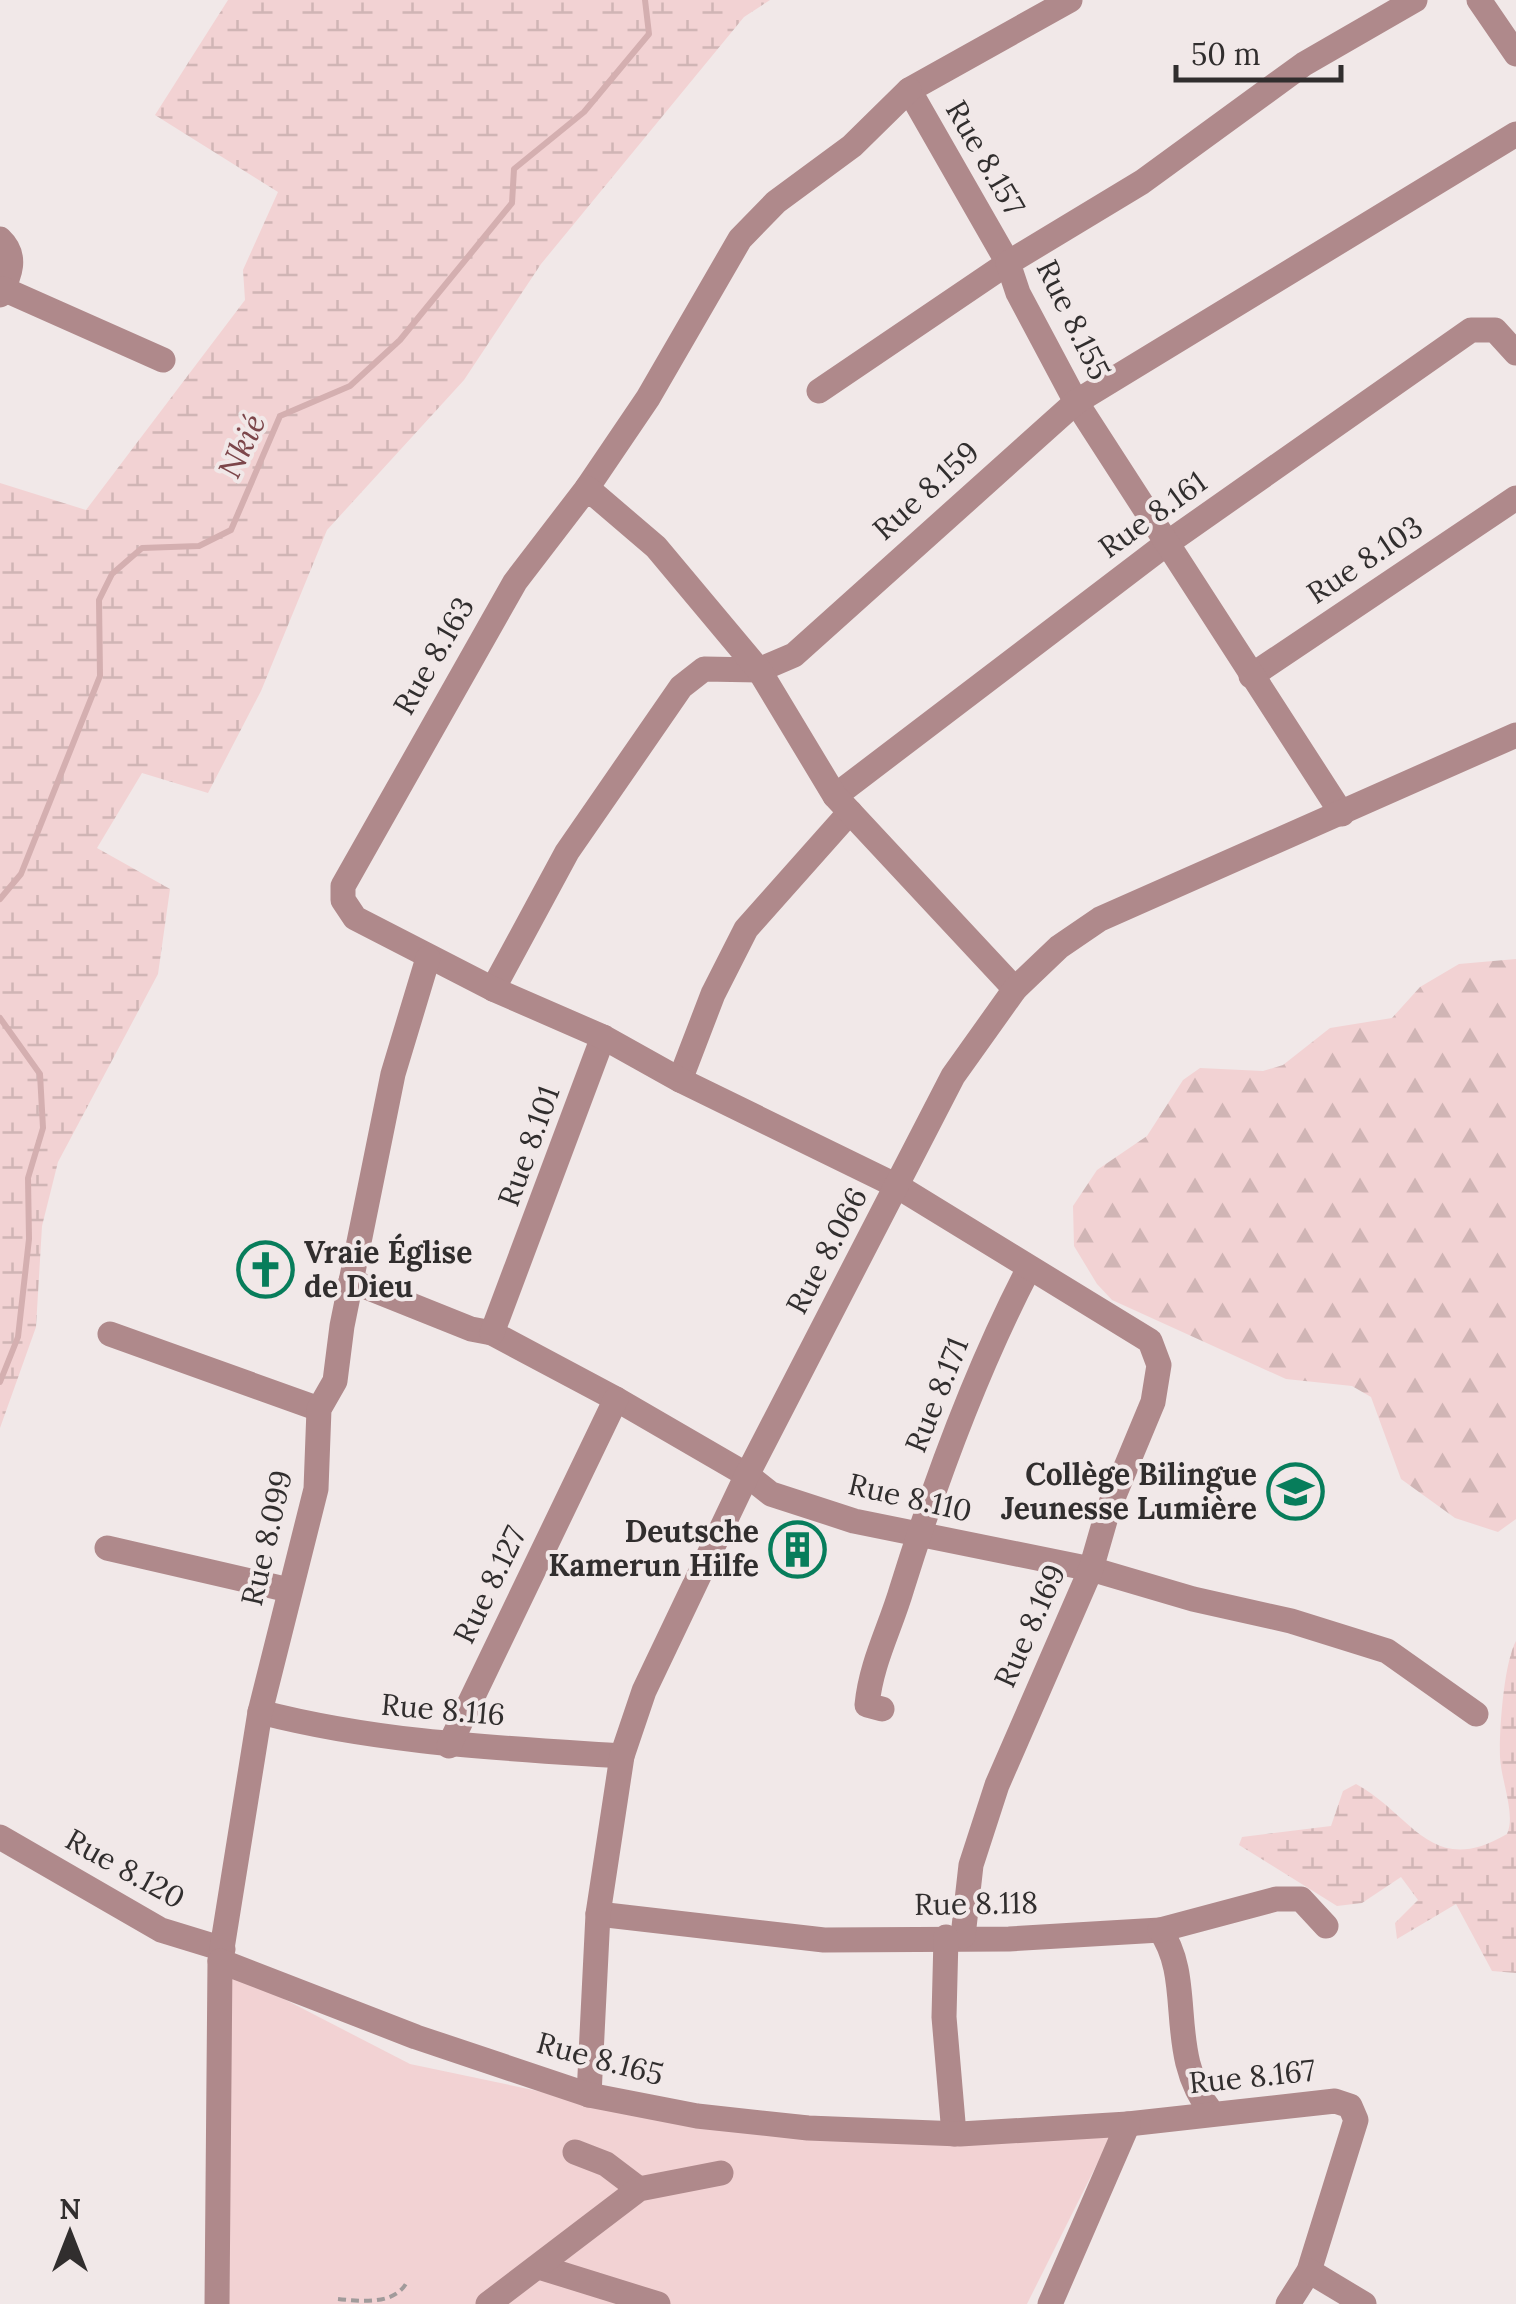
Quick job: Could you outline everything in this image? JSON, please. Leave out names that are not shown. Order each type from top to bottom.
[{"type":"street","name":"Rue 8.157","points":[[1008,262],[909,90],[1070,0]]},
{"type":"street","name":"Rue 8.155","points":[[1342,814],[1076,402],[1018,293],[1008,262],[1142,182],[1304,64],[1415,0]]},
{"type":"street","points":[[1479,0],[1516,54]]},
{"type":"street","points":[[909,90],[852,146],[776,202],[740,239],[648,398],[586,488],[656,547],[759,670],[843,804],[1015,989]]},
{"type":"street","name":"Rue 8.159","points":[[492,989],[567,852],[680,688],[704,668],[759,670],[794,655],[1076,402],[1516,134]]},
{"type":"street","points":[[0,239],[11,253],[2,292],[164,360]]},
{"type":"street","points":[[819,391],[1008,262]]},
{"type":"street","name":"Rue 8.161","points":[[680,1080],[713,994],[746,929],[843,804],[1166,544],[1471,330],[1495,330],[1516,353]]},
{"type":"street","name":"Rue 8.163","points":[[586,488],[516,582],[343,886],[344,900],[356,918],[428,958],[603,1036],[680,1080],[898,1186]]},
{"type":"street","name":"Rue 8.103","points":[[1251,676],[1516,498]]},
{"type":"street","name":"Rue 8.066","points":[[589,2095],[598,1914],[622,1756],[644,1692],[746,1475],[953,1076],[1015,989],[1059,947],[1100,919],[1516,736]]},
{"type":"street","name":"Rue 8.099","points":[[222,1955],[260,1712],[316,1489],[319,1409],[336,1381],[394,1074],[428,958]]},
{"type":"street","name":"Rue 8.101","points":[[492,1332],[603,1036]]},
{"type":"street","name":"Rue 8.169","points":[[898,1186],[1150,1340],[1159,1364],[1153,1402],[1108,1510],[1091,1569],[997,1786],[972,1865],[954,1937],[944,2017],[954,2134]]},
{"type":"street","name":"Rue 8.171","points":[[882,1709],[867,1705],[870,1674],[984,1363],[1029,1268]]},
{"type":"street","name":"Rue 8.110","points":[[352,1282],[471,1329],[492,1332],[746,1475],[770,1494],[854,1521],[1091,1569],[1193,1599],[1292,1621],[1387,1651],[1476,1714]]},
{"type":"street","points":[[110,1334],[319,1409]]},
{"type":"street","name":"Rue 8.127","points":[[449,1746],[616,1400]]},
{"type":"street","points":[[106,1548],[289,1590]]},
{"type":"street","name":"Rue 8.116","points":[[260,1712],[351,1734],[449,1746],[622,1756]]},
{"type":"street","name":"Rue 8.120","points":[[0,1837],[161,1930],[222,1955]]},
{"type":"street","name":"Rue 8.118","points":[[598,1914],[824,1940],[1009,1938],[1160,1930],[1276,1899],[1301,1899],[1326,1926]]},
{"type":"street","points":[[1160,1930],[1172,1946],[1184,2060],[1198,2096],[1212,2113]]},
{"type":"street","points":[[218,2304],[222,1955]]},
{"type":"street","name":"Rue 8.165","points":[[222,1955],[416,2037],[589,2095],[697,2116],[808,2128],[954,2134],[1128,2124]]},
{"type":"street","name":"Rue 8.167","points":[[1128,2124],[1335,2101],[1350,2106],[1356,2120],[1308,2270],[1288,2304]]},
{"type":"street","points":[[1050,2304],[1128,2124]]},
{"type":"street","points":[[575,2152],[606,2164],[639,2189]]},
{"type":"street","points":[[488,2304],[639,2189],[722,2173]]},
{"type":"street","points":[[539,2267],[658,2304]]},
{"type":"street","points":[[1308,2270],[1364,2304]]},
{"type":"path","points":[[338,2299],[395,2302],[407,2282]]},
{"type":"green space","points":[[228,0],[770,0],[744,17],[541,264],[464,380],[327,530],[261,691],[208,793],[142,773],[97,848],[170,889],[158,974],[58,1162],[42,1226],[36,1327],[0,1428],[0,483],[86,510],[245,300],[243,270],[278,192],[155,115]]},
{"type":"green space","points":[[1516,959],[1516,1519],[1498,1532],[1455,1518],[1401,1479],[1371,1397],[1352,1386],[1286,1379],[1112,1300],[1097,1284],[1074,1246],[1073,1206],[1097,1170],[1147,1136],[1183,1080],[1200,1068],[1263,1071],[1283,1065],[1330,1028],[1392,1018],[1420,987],[1459,964]]},
{"type":"green space","points":[[1516,1641],[1516,1973],[1492,1971],[1456,1904],[1397,1939],[1395,1923],[1418,1900],[1401,1877],[1362,1903],[1337,1906],[1239,1845],[1242,1837],[1331,1826],[1343,1791],[1356,1784],[1424,1838],[1441,1846],[1459,1850],[1481,1846],[1507,1834],[1510,1817],[1501,1766],[1500,1731],[1505,1680]]},
{"type":"green space","points":[[216,1964],[410,2064],[581,2100],[1111,2136],[1027,2304],[217,2304]]},
{"type":"waterway","name":"Nkié","points":[[0,899],[21,874],[100,676],[99,600],[112,574],[142,548],[199,546],[231,530],[280,416],[350,386],[400,340],[512,203],[514,169],[584,112],[649,34],[645,0]]},
{"type":"waterway","name":"Nkié","points":[[0,1018],[40,1074],[43,1128],[28,1178],[29,1239],[18,1337],[0,1382]]},
{"type":"place","name":"Vraie Église de Dieu","points":[[265,1270]]},
{"type":"place","name":"Collège Bilingue Jeunesse Lumière","points":[[1296,1492]]},
{"type":"place","name":"Deutsche Kamerun Hilfe","points":[[798,1549]]}]
